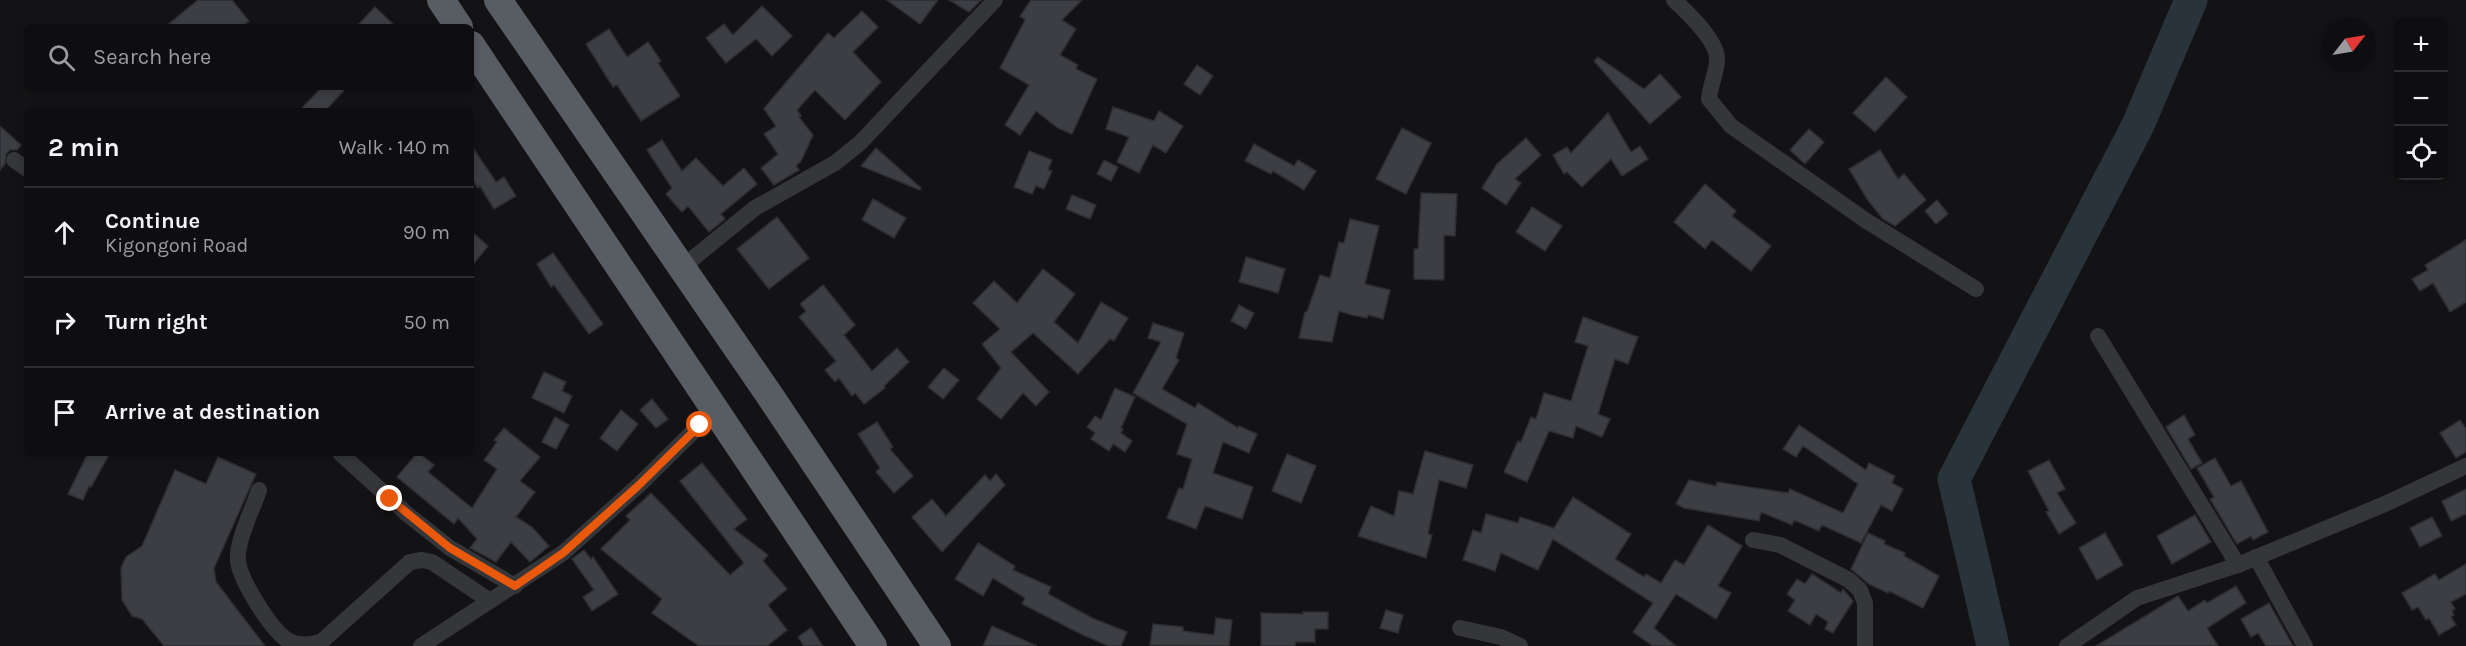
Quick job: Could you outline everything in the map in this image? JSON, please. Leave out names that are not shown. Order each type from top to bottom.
[{"type":"highway","points":[[441,0],[457,24]]},
{"type":"highway","points":[[498,0],[768,393],[937,646]]},
{"type":"highway","points":[[474,49],[873,646]]},
{"type":"street","points":[[680,268],[755,208],[835,163],[860,143],[995,0]]},
{"type":"street","points":[[1674,0],[1702,29],[1716,53],[1718,60],[1709,102],[1731,126],[1865,220],[1976,289]]},
{"type":"street","points":[[2098,336],[2238,565]]},
{"type":"street","points":[[421,646],[563,553],[639,485],[715,410]]},
{"type":"street","points":[[343,456],[407,514],[450,548],[515,586]]},
{"type":"street","points":[[2067,646],[2137,598],[2238,565],[2385,504],[2466,466]]},
{"type":"street","points":[[259,490],[239,547],[238,560],[242,577],[273,626],[288,641],[302,645],[321,642],[410,562],[422,560],[432,562],[490,601]]},
{"type":"street","points":[[1753,540],[1780,545],[1849,580],[1860,590],[1865,603],[1865,646]]},
{"type":"street","points":[[2256,557],[2305,646]]},
{"type":"street","points":[[1460,628],[1501,637],[1520,646]]},
{"type":"building","points":[[198,0],[232,0],[249,21],[245,24],[169,24]]},
{"type":"building","points":[[887,0],[938,0],[920,24]]},
{"type":"building","points":[[949,0],[981,0],[969,12]]},
{"type":"building","points":[[1031,0],[1082,0],[1062,20],[1076,29],[1060,55],[1078,65],[1076,69],[1097,79],[1072,134],[1058,128],[1036,111],[1020,135],[1005,125],[1029,85],[1000,68],[1025,20],[1020,16]]},
{"type":"building","points":[[762,6],[792,36],[772,56],[756,39],[726,63],[706,38],[724,24],[733,35]]},
{"type":"building","points":[[375,7],[393,24],[359,24]]},
{"type":"building","points":[[862,11],[878,27],[853,52],[881,82],[845,120],[815,90],[797,110],[801,116],[799,117],[813,135],[801,161],[796,166],[799,170],[774,185],[761,168],[778,154],[764,134],[776,126],[764,109],[828,33],[834,38]]},
{"type":"building","points":[[609,29],[627,57],[648,42],[661,61],[658,63],[680,96],[641,121],[617,85],[613,87],[586,44]]},
{"type":"building","points":[[1598,57],[1644,89],[1660,74],[1681,97],[1650,124],[1594,61]]},
{"type":"building","points":[[1197,65],[1213,76],[1200,95],[1184,84]]},
{"type":"building","points":[[1886,77],[1907,97],[1875,132],[1853,113]]},
{"type":"building","points":[[319,90],[344,90],[328,108],[302,108]]},
{"type":"building","points":[[1113,107],[1154,121],[1159,111],[1183,126],[1166,153],[1153,145],[1139,173],[1117,162],[1129,137],[1106,129]]},
{"type":"building","points":[[1608,113],[1631,152],[1640,146],[1648,159],[1622,176],[1611,159],[1582,187],[1567,172],[1564,174],[1553,155],[1567,147],[1571,153]]},
{"type":"building","points":[[0,126],[21,145],[17,150],[10,150],[6,154],[5,164],[0,170]]},
{"type":"building","points":[[1402,128],[1431,143],[1406,194],[1376,179]]},
{"type":"building","points":[[1809,129],[1824,142],[1805,164],[1790,150]]},
{"type":"building","points":[[1526,138],[1541,155],[1515,179],[1521,183],[1506,205],[1482,188],[1497,164]]},
{"type":"building","points":[[662,140],[682,171],[696,158],[723,186],[744,168],[757,184],[721,214],[725,219],[709,232],[688,206],[682,212],[666,194],[672,188],[647,150]]},
{"type":"building","points":[[1254,144],[1294,166],[1298,160],[1316,171],[1304,190],[1273,171],[1271,174],[1245,161]]},
{"type":"building","points":[[876,148],[921,188],[920,190],[861,166]]},
{"type":"building","points":[[474,149],[496,182],[504,177],[516,196],[494,209],[480,186],[478,188],[474,182]]},
{"type":"building","points":[[1880,150],[1898,179],[1904,174],[1926,200],[1895,226],[1883,219],[1867,199],[1849,169]]},
{"type":"building","points":[[1029,151],[1052,160],[1048,170],[1052,171],[1044,189],[1036,186],[1032,194],[1014,187]]},
{"type":"building","points":[[1104,160],[1118,167],[1111,181],[1097,174]]},
{"type":"building","points":[[1705,184],[1736,211],[1732,216],[1771,246],[1751,271],[1712,240],[1705,249],[1674,222]]},
{"type":"building","points":[[1421,193],[1457,194],[1455,236],[1444,235],[1444,280],[1414,279],[1414,249],[1418,249]]},
{"type":"building","points":[[1072,195],[1096,205],[1090,219],[1066,209]]},
{"type":"building","points":[[873,199],[906,218],[894,238],[862,220]]},
{"type":"building","points":[[1937,200],[1948,214],[1936,224],[1925,211]]},
{"type":"building","points":[[1532,207],[1562,226],[1545,251],[1516,232]]},
{"type":"building","points":[[777,217],[809,258],[769,289],[737,249]]},
{"type":"building","points":[[1350,219],[1379,226],[1365,284],[1390,290],[1383,319],[1368,315],[1367,318],[1339,311],[1332,342],[1299,338],[1305,312],[1307,312],[1320,275],[1330,278],[1339,242],[1344,243]]},
{"type":"building","points":[[474,234],[488,246],[474,263]]},
{"type":"building","points":[[2466,240],[2466,302],[2450,312],[2433,283],[2420,291],[2412,279],[2428,270],[2425,265]]},
{"type":"building","points":[[553,253],[603,324],[589,334],[554,285],[551,287],[537,264]]},
{"type":"building","points":[[1246,257],[1285,269],[1278,293],[1239,282]]},
{"type":"building","points":[[1043,269],[1075,294],[1054,322],[1078,343],[1101,302],[1128,318],[1114,341],[1110,339],[1078,374],[1033,333],[1011,352],[1049,392],[1036,406],[1023,393],[1001,419],[977,399],[1001,368],[982,344],[1000,329],[973,303],[994,281],[1017,303]]},
{"type":"building","points":[[823,285],[855,325],[844,335],[872,371],[897,348],[909,362],[884,386],[885,388],[864,404],[855,393],[852,396],[839,378],[835,382],[825,370],[836,361],[799,317],[806,311],[800,304]]},
{"type":"building","points":[[1239,305],[1254,313],[1246,329],[1231,321]]},
{"type":"building","points":[[1583,317],[1638,337],[1628,364],[1615,359],[1598,414],[1610,419],[1602,437],[1576,426],[1573,438],[1549,431],[1527,482],[1504,472],[1518,441],[1521,442],[1531,417],[1536,419],[1544,393],[1571,401],[1588,346],[1575,342]]},
{"type":"building","points":[[1153,323],[1184,333],[1176,358],[1179,360],[1162,389],[1195,408],[1198,403],[1238,428],[1239,426],[1257,434],[1249,453],[1223,442],[1213,473],[1253,487],[1242,519],[1205,506],[1196,529],[1167,518],[1179,488],[1183,489],[1192,459],[1177,454],[1187,424],[1133,393],[1161,342],[1148,338]]},
{"type":"building","points":[[944,368],[959,380],[943,399],[928,387]]},
{"type":"building","points":[[544,372],[566,382],[562,391],[572,396],[564,413],[532,398]]},
{"type":"building","points":[[1115,388],[1135,397],[1121,428],[1123,429],[1121,433],[1132,441],[1125,452],[1113,444],[1109,451],[1091,439],[1095,433],[1087,427],[1095,416],[1101,420]]},
{"type":"building","points":[[652,399],[668,419],[656,428],[640,410]]},
{"type":"building","points":[[621,410],[638,424],[617,451],[600,438]]},
{"type":"building","points":[[2184,415],[2195,435],[2188,439],[2202,463],[2191,469],[2166,427]]},
{"type":"building","points":[[555,417],[569,425],[556,449],[542,442]]},
{"type":"building","points":[[2460,420],[2466,429],[2466,452],[2456,458],[2440,433]]},
{"type":"building","points":[[877,422],[893,447],[890,449],[913,476],[894,493],[876,472],[880,468],[858,434]]},
{"type":"building","points":[[1799,425],[1866,470],[1869,463],[1895,476],[1892,483],[1903,489],[1892,511],[1881,505],[1861,543],[1822,525],[1819,531],[1794,520],[1792,525],[1761,512],[1759,521],[1684,508],[1676,504],[1689,480],[1716,486],[1717,482],[1788,493],[1790,489],[1843,513],[1858,484],[1803,446],[1796,457],[1783,449]]},
{"type":"building","points":[[504,428],[540,457],[520,481],[535,492],[516,517],[532,527],[549,546],[530,562],[511,542],[496,562],[470,548],[477,539],[458,518],[454,524],[397,477],[414,456],[423,456],[434,465],[428,472],[472,508],[497,469],[484,460],[497,442],[494,440]]},
{"type":"building","points":[[1425,451],[1473,465],[1466,488],[1439,480],[1428,534],[1432,535],[1426,558],[1358,536],[1371,506],[1394,516],[1399,491],[1413,494]]},
{"type":"building","points":[[1287,454],[1316,466],[1301,503],[1272,491]]},
{"type":"building","points":[[87,456],[108,456],[83,500],[68,494]]},
{"type":"building","points":[[218,457],[256,474],[214,568],[216,582],[265,646],[164,646],[142,619],[132,616],[122,600],[121,568],[126,557],[142,546],[175,470],[206,484]]},
{"type":"building","points":[[2215,458],[2231,486],[2241,481],[2268,532],[2253,540],[2251,536],[2237,544],[2210,499],[2214,497],[2197,468]]},
{"type":"building","points":[[2049,460],[2065,489],[2057,493],[2076,523],[2059,534],[2046,512],[2049,511],[2028,471]]},
{"type":"building","points":[[702,463],[747,519],[734,529],[768,555],[763,561],[787,589],[768,605],[787,630],[767,646],[699,646],[652,613],[662,599],[601,549],[630,520],[626,516],[651,493],[730,575],[744,563],[680,481]]},
{"type":"building","points":[[996,474],[1005,485],[942,552],[912,517],[932,499],[946,516],[985,475],[990,481]]},
{"type":"building","points":[[2466,489],[2466,514],[2451,521],[2442,501]]},
{"type":"building","points":[[1573,497],[1631,534],[1615,559],[1644,577],[1646,574],[1661,583],[1675,560],[1684,565],[1708,525],[1742,546],[1718,586],[1731,593],[1716,619],[1676,594],[1654,628],[1676,646],[1653,646],[1633,632],[1653,603],[1553,539],[1538,570],[1501,553],[1495,571],[1463,560],[1473,530],[1481,533],[1486,514],[1518,523],[1520,517],[1554,528]]},
{"type":"building","points":[[2195,515],[2211,542],[2172,564],[2157,536]]},
{"type":"building","points":[[2432,517],[2442,536],[2420,547],[2410,528]]},
{"type":"building","points":[[1868,533],[1885,541],[1884,544],[1905,553],[1904,556],[1939,576],[1923,608],[1869,584],[1851,569]]},
{"type":"building","points":[[2105,533],[2123,565],[2097,580],[2079,548]]},
{"type":"building","points":[[978,543],[1015,566],[1013,570],[1051,587],[1048,594],[1092,618],[1127,632],[1121,646],[1109,646],[1083,635],[1022,604],[1025,598],[993,578],[983,596],[955,579]]},
{"type":"building","points":[[584,550],[591,559],[593,557],[618,594],[592,611],[583,597],[594,590],[572,559]]},
{"type":"building","points":[[2466,564],[2466,594],[2451,602],[2455,609],[2451,617],[2456,625],[2439,635],[2429,618],[2426,620],[2418,607],[2412,610],[2402,593],[2435,574],[2439,580]]},
{"type":"building","points":[[1812,574],[1841,593],[1843,589],[1853,601],[1833,633],[1825,629],[1828,622],[1816,614],[1810,625],[1788,611],[1795,600],[1787,594],[1797,579],[1805,584]]},
{"type":"building","points":[[2236,586],[2246,603],[2207,628],[2218,646],[2096,646],[2178,596],[2188,611],[2205,600],[2207,603]]},
{"type":"building","points":[[2269,603],[2293,646],[2266,646],[2258,633],[2251,637],[2241,619]]},
{"type":"building","points":[[1386,610],[1403,615],[1398,633],[1380,628]]},
{"type":"building","points":[[1303,612],[1328,612],[1328,629],[1315,629],[1315,642],[1296,642],[1295,646],[1261,646],[1261,613],[1303,614]]},
{"type":"building","points":[[1216,618],[1232,620],[1229,646],[1150,645],[1153,624],[1183,627],[1183,631],[1214,635]]},
{"type":"building","points":[[992,626],[1037,646],[983,646]]},
{"type":"building","points":[[811,628],[823,646],[804,646],[798,637]]},
{"type":"waterway","points":[[1993,646],[1954,479],[2138,125],[2191,0]]},
{"type":"route","points":[[390,499],[450,548],[515,586],[563,553],[639,485],[700,425]]}]
